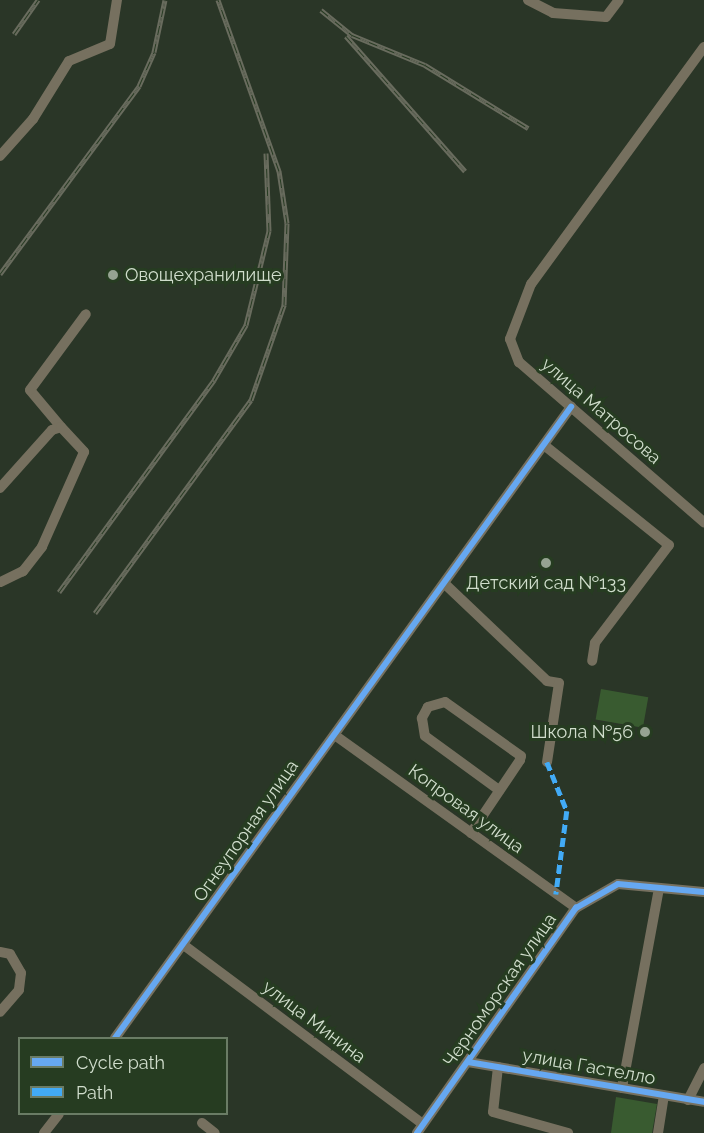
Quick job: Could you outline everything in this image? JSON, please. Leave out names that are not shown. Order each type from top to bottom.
[{"type":"street","points":[[0,156],[33,119],[69,61],[110,44],[117,0]]},
{"type":"street","points":[[528,0],[553,13],[606,17],[619,0]]},
{"type":"street","name":"улица Матросова","points":[[704,47],[518,308],[510,339],[519,362],[704,522]]},
{"type":"street","points":[[0,582],[23,571],[42,547],[55,509],[84,458],[30,390],[86,314]]},
{"type":"street","name":"Огнеупорная улица","points":[[116,1037],[185,946],[298,779],[336,736],[571,407]]},
{"type":"street","points":[[0,488],[41,436],[61,427]]},
{"type":"street","points":[[544,445],[669,545],[596,644],[592,661]]},
{"type":"street","points":[[446,585],[472,604],[482,622],[546,681],[559,683],[547,762]]},
{"type":"street","points":[[471,833],[520,760],[518,752],[445,702],[428,708],[422,718],[425,736],[499,790]]},
{"type":"street","name":"Копровая улица","points":[[336,736],[576,909]]},
{"type":"street","name":"Черноморская улица","points":[[420,1129],[576,909],[618,884],[704,892]]},
{"type":"street","points":[[622,1088],[659,888]]},
{"type":"street","name":"улица Минина","points":[[185,946],[420,1129]]},
{"type":"street","points":[[0,952],[10,954],[21,973],[19,990],[0,1012]]},
{"type":"street","name":"улица Гастелло","points":[[468,1062],[704,1102]]},
{"type":"street","points":[[498,1067],[493,1112],[568,1133]]},
{"type":"street","points":[[688,1100],[704,1068]]},
{"type":"street","points":[[658,1133],[664,1095]]},
{"type":"street","points":[[44,1133],[58,1115]]},
{"type":"street","points":[[202,1124],[215,1133]]},
{"type":"green space","points":[[601,689],[648,697],[643,728],[596,720]]},
{"type":"green space","points":[[616,1097],[657,1104],[652,1133],[611,1133]]},
{"type":"railway","points":[[14,34],[38,0]]},
{"type":"railway","points":[[0,274],[139,86],[154,52],[165,0]]},
{"type":"railway","points":[[95,613],[251,400],[284,305],[287,223],[279,171],[218,0]]},
{"type":"railway","points":[[321,10],[352,35],[425,65],[528,128]]},
{"type":"railway","points":[[346,36],[465,171]]},
{"type":"railway","points":[[59,592],[214,380],[246,325],[269,231],[266,153]]},
{"type":"marked path","points":[[547,762],[567,811],[556,894]]},
{"type":"cycle path","points":[[116,1037],[571,407]]},
{"type":"cycle path","points":[[417,1133],[576,908],[618,884],[704,892]]},
{"type":"cycle path","points":[[468,1062],[704,1102]]},
{"type":"place","name":"Овощехранилище","points":[[113,275]]},
{"type":"place","name":"Детский сад №133","points":[[546,563]]},
{"type":"place","name":"Школа №56","points":[[645,732]]}]
